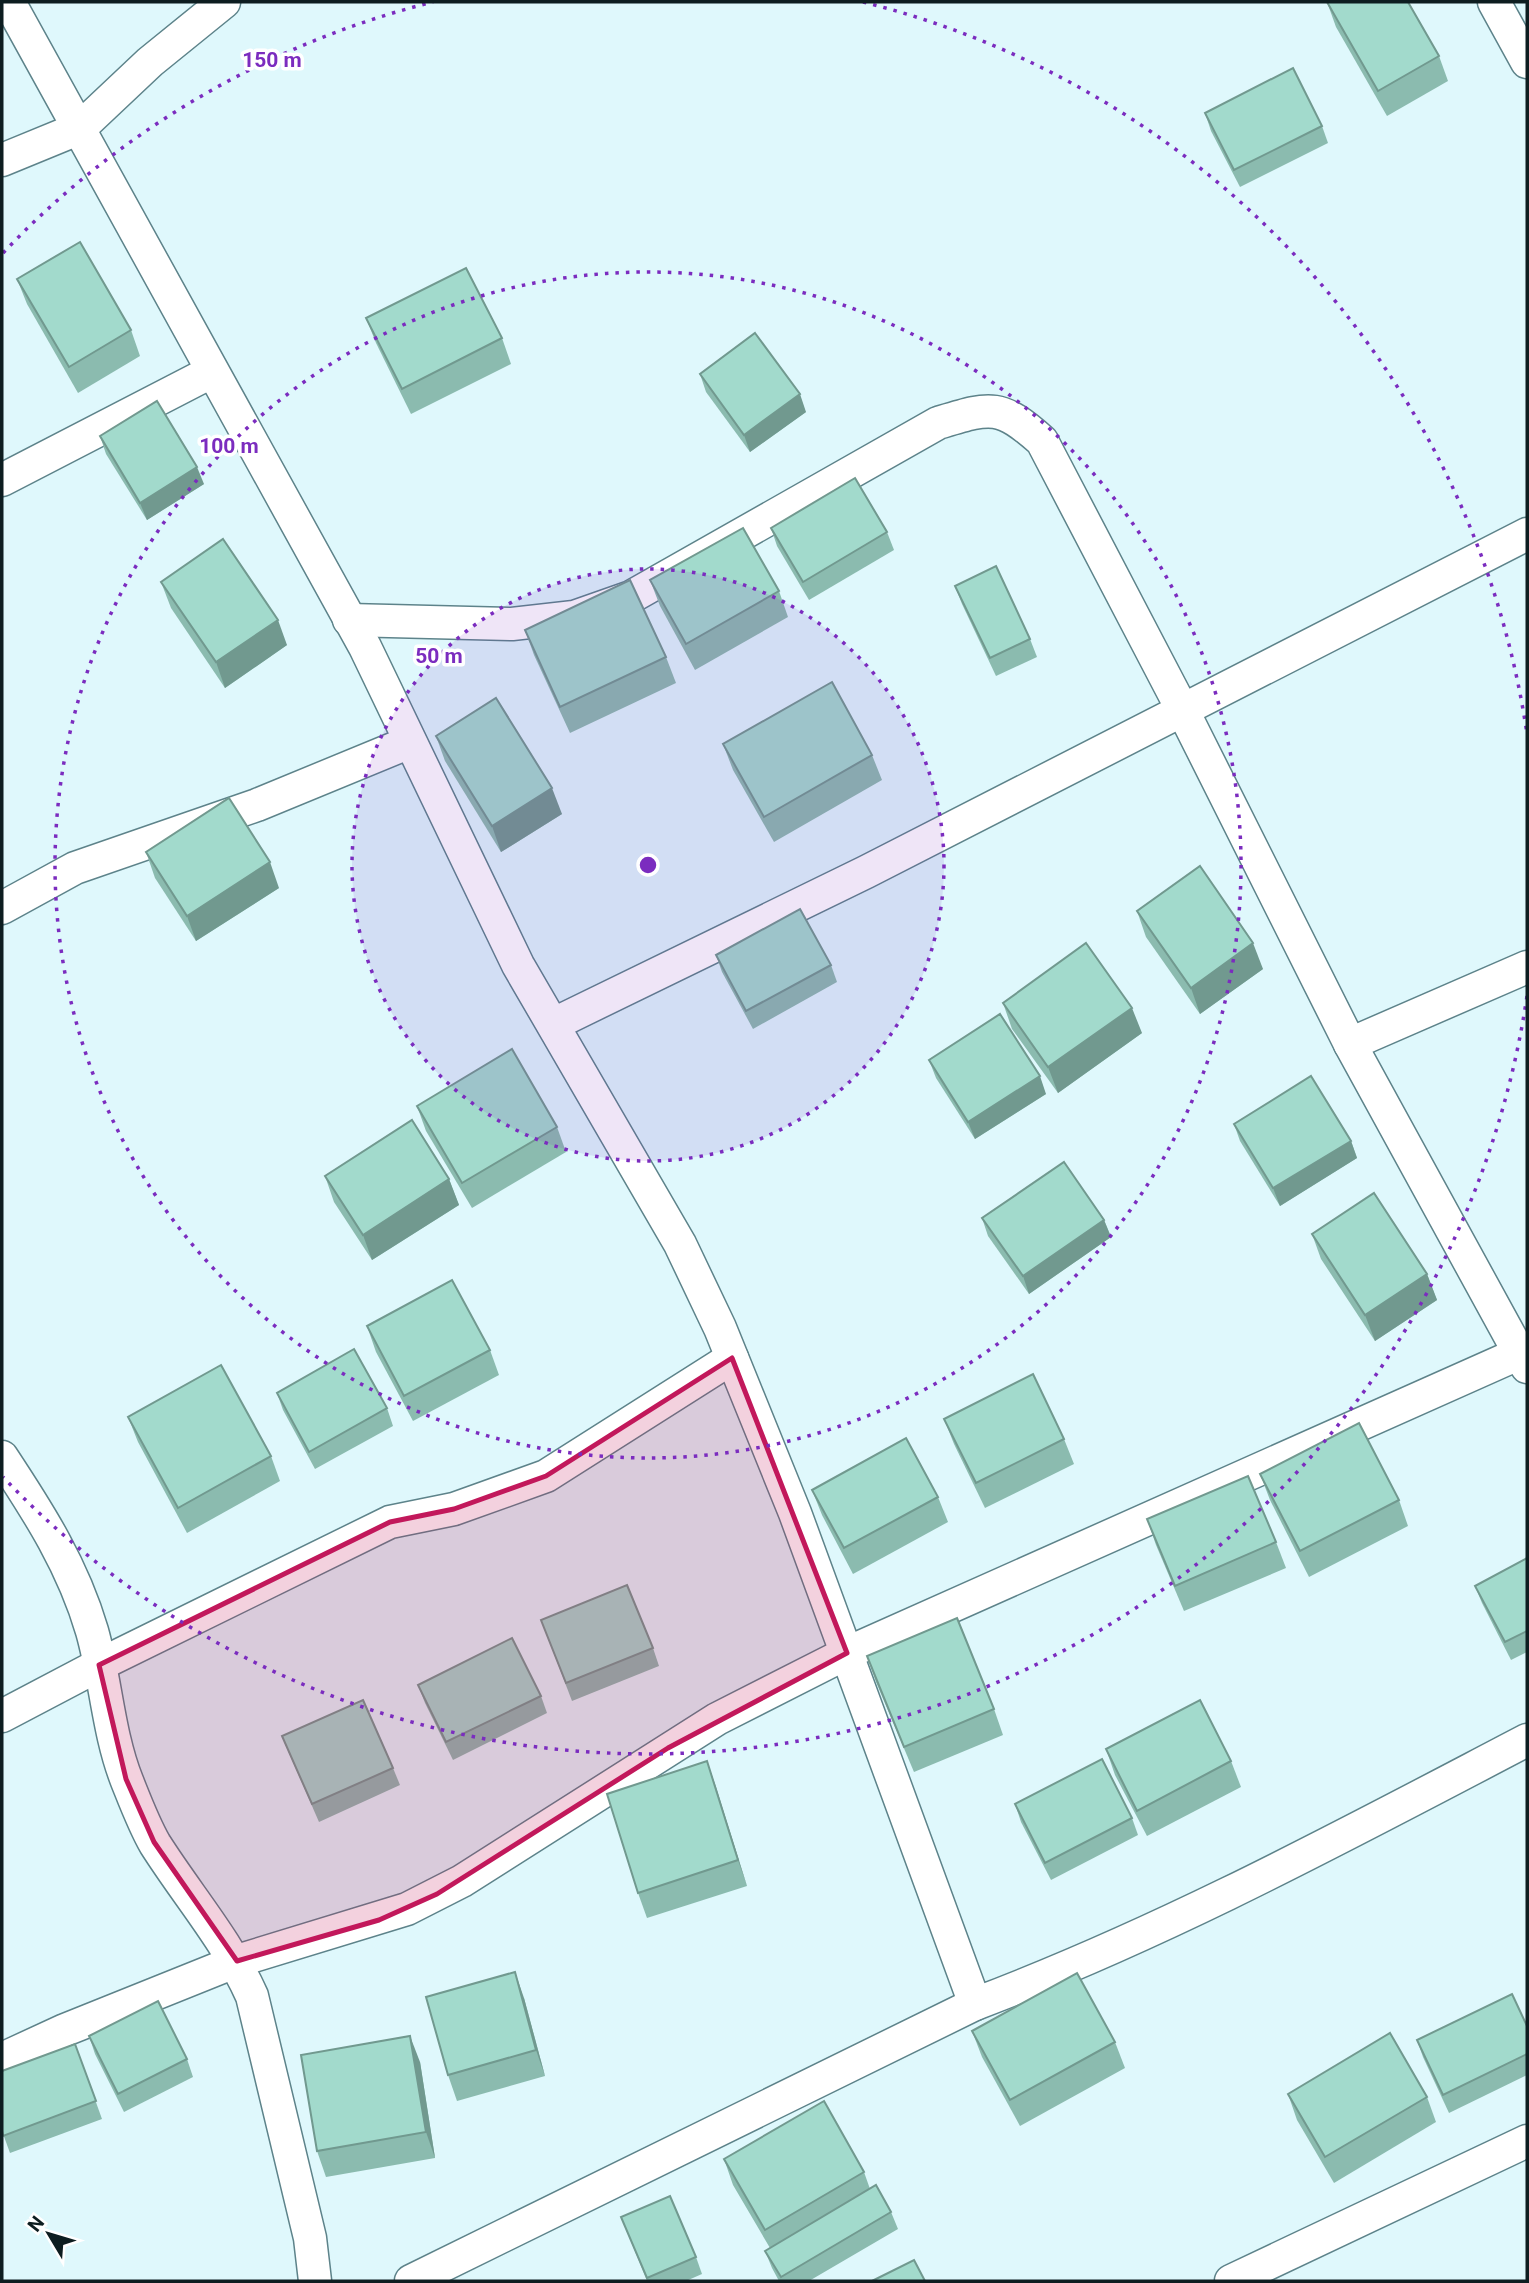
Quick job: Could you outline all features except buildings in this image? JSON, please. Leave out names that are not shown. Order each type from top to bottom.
[{"type":"street","points":[[9,2],[349,620],[410,742],[487,907],[680,1244],[732,1358],[847,1653],[975,2004]]},
{"type":"street","points":[[2,160],[80,128],[150,62],[224,2]]},
{"type":"street","points":[[1494,2],[1527,62]]},
{"type":"street","points":[[2,480],[211,372]]},
{"type":"street","points":[[2,2059],[65,2030],[237,1962],[379,1920],[417,1904],[462,1881],[687,1736],[847,1653],[1525,1357],[1350,1044],[1182,709],[1042,441],[1009,414],[981,410],[938,423],[631,597],[574,617],[512,624],[349,620]]},
{"type":"street","points":[[554,1024],[866,872],[1527,534]]},
{"type":"street","points":[[2,908],[75,868],[257,806],[410,742]]},
{"type":"street","points":[[1350,1044],[1527,967]]},
{"type":"street","points":[[2,1716],[99,1665],[390,1522],[454,1509],[546,1476],[732,1358]]},
{"type":"street","points":[[2,1457],[50,1530],[78,1588],[126,1779],[154,1842],[237,1962],[252,1996],[310,2238],[315,2281]]},
{"type":"street","points":[[425,2278],[975,2004],[1075,1967],[1379,1819],[1527,1740]]},
{"type":"street","points":[[1231,2281],[1527,2141]]},
{"type":"highlighted area","points":[[732,1358],[847,1653],[668,1748],[437,1894],[379,1920],[237,1961],[154,1842],[126,1779],[99,1665],[390,1522],[454,1509],[546,1476]]}]
